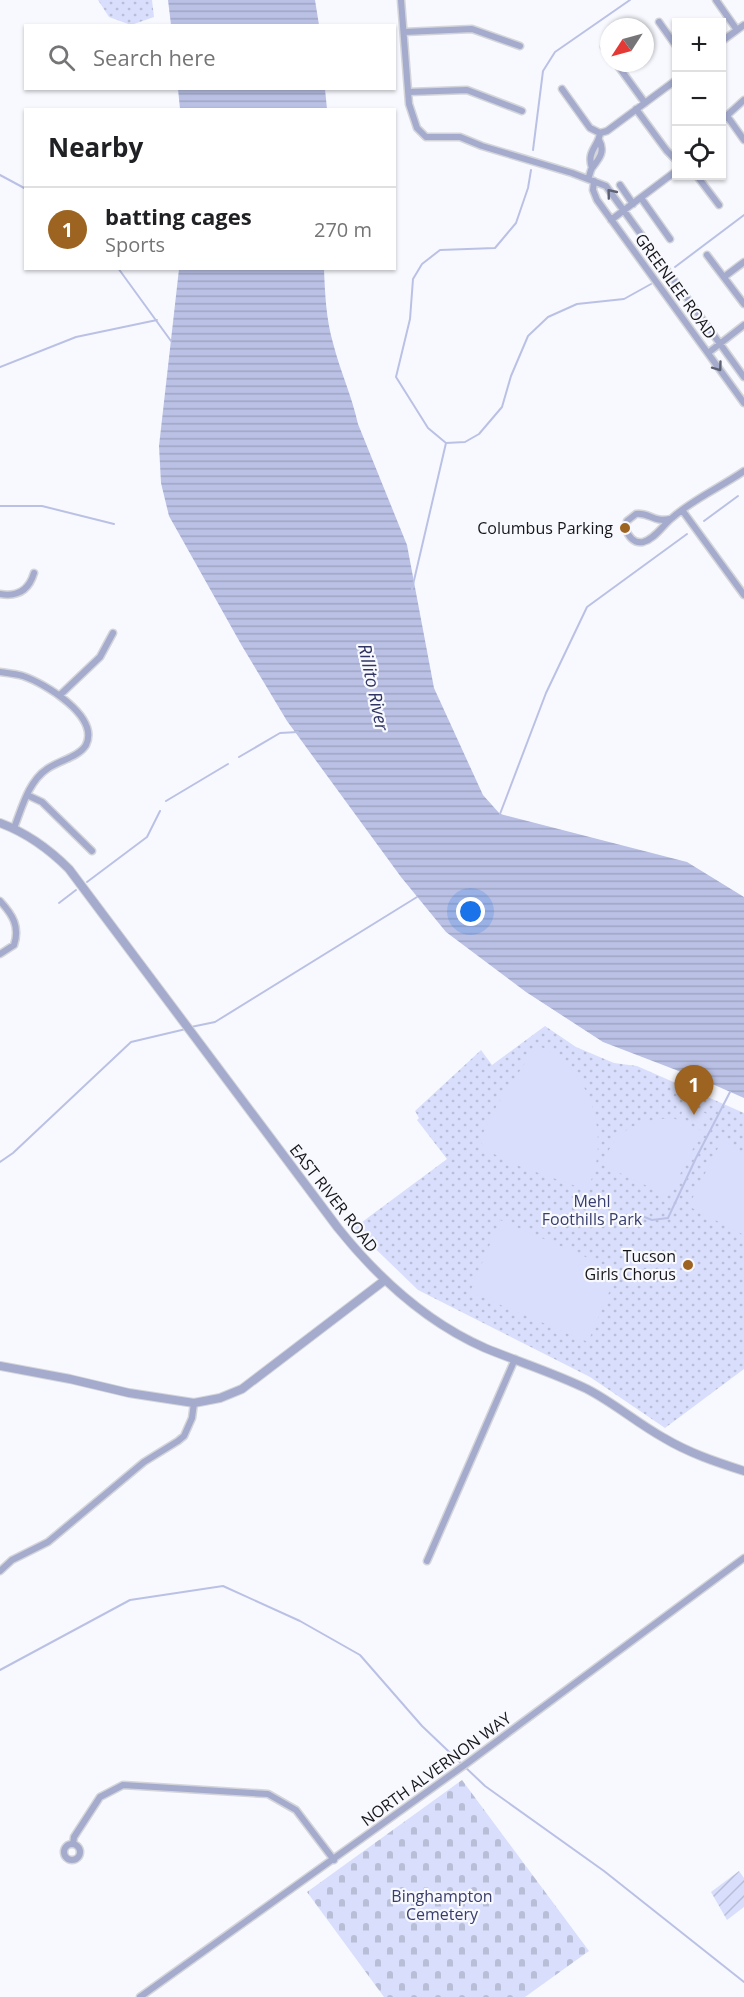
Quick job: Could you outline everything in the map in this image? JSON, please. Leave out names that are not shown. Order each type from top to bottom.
[{"type":"street","points":[[401,0],[409,92],[467,90],[522,111]]},
{"type":"street","points":[[716,0],[737,30]]},
{"type":"street","points":[[658,22],[672,41]]},
{"type":"street","points":[[726,38],[744,25]]},
{"type":"street","points":[[405,32],[472,29],[520,46]]},
{"type":"street","points":[[623,72],[645,103]]},
{"type":"street","points":[[600,137],[672,83]]},
{"type":"street","points":[[562,90],[590,128],[600,137],[602,148],[599,161],[592,168],[591,180]]},
{"type":"street","name":"GREENLEE ROAD","points":[[409,92],[411,117],[423,135],[431,138],[460,137],[606,186],[744,376]]},
{"type":"street","points":[[726,116],[744,100]]},
{"type":"street","points":[[636,109],[672,156]]},
{"type":"street","points":[[726,120],[744,140]]},
{"type":"street","points":[[611,220],[672,174]]},
{"type":"street","name":"GREENLEE ROAD","points":[[591,180],[594,195],[611,220],[744,403]]},
{"type":"street","points":[[701,180],[719,205]]},
{"type":"street","points":[[620,185],[633,204]]},
{"type":"street","points":[[641,198],[670,239]]},
{"type":"street","points":[[707,255],[744,304]]},
{"type":"street","points":[[724,277],[744,262]]},
{"type":"street","points":[[708,353],[744,325]]},
{"type":"street","points":[[670,519],[659,520],[644,514],[636,514],[627,521],[626,529],[633,540],[643,542],[663,528],[682,510],[743,473]]},
{"type":"street","points":[[682,510],[744,596]]},
{"type":"street","points":[[0,594],[9,596],[19,593],[31,585],[34,573]]},
{"type":"street","points":[[60,695],[100,657],[113,633]]},
{"type":"street","points":[[0,672],[23,676],[60,695],[82,717],[87,731],[86,744],[79,751],[47,769],[35,781],[14,828]]},
{"type":"street","points":[[27,795],[42,802],[92,851]]},
{"type":"street","name":"EAST RIVER ROAD","points":[[0,823],[14,828],[43,845],[69,869],[338,1228],[363,1260],[385,1281],[428,1316],[484,1347],[586,1388],[686,1451],[744,1471]]},
{"type":"street","points":[[0,901],[16,922],[18,934],[14,945],[0,954]]},
{"type":"street","points":[[0,1366],[70,1378],[129,1393],[194,1403],[220,1398],[242,1389],[385,1281]]},
{"type":"street","points":[[427,1561],[514,1359]]},
{"type":"street","points":[[0,1571],[12,1560],[48,1542],[144,1462],[184,1436],[192,1418],[194,1403]]},
{"type":"street","name":"NORTH ALVERNON WAY","points":[[140,1997],[334,1860],[744,1558]]},
{"type":"street","points":[[73,1844],[74,1837],[100,1797],[123,1785],[134,1785],[268,1794],[296,1810],[334,1860]]},
{"type":"green space","points":[[98,0],[152,0],[154,17],[128,24],[109,17]]},
{"type":"green space","name":"Mehl Foothills Park","points":[[545,1026],[576,1047],[614,1063],[637,1066],[744,1113],[744,1369],[665,1428],[590,1377],[418,1290],[354,1228],[447,1159],[417,1120],[419,1118],[415,1111],[481,1050],[492,1065]]},
{"type":"green space","points":[[537,1045],[567,1065],[588,1094],[594,1111],[598,1146],[594,1174],[587,1190],[516,1165],[484,1149],[480,1139],[497,1105]]},
{"type":"green space","points":[[685,1104],[707,1114],[702,1125],[681,1115]]},
{"type":"green space","points":[[673,1118],[702,1131],[671,1192],[664,1194],[605,1166],[606,1155],[615,1140],[629,1129],[654,1120]]},
{"type":"green space","points":[[722,1140],[744,1154],[744,1235],[692,1208],[691,1201]]},
{"type":"green space","points":[[500,1220],[618,1271],[588,1342],[470,1292]]},
{"type":"green space","name":"Binghampton Cemetery","points":[[462,1780],[589,1951],[525,1997],[384,1997],[307,1892]]},
{"type":"green space","points":[[739,1871],[744,1878],[744,1907],[727,1920],[711,1892]]},
{"type":"water","points":[[168,0],[315,0],[319,24],[171,24]]},
{"type":"water","points":[[178,90],[325,90],[327,108],[180,108]]},
{"type":"water","name":"Rillito River","points":[[179,270],[324,270],[327,315],[336,353],[358,424],[407,545],[434,688],[483,795],[500,814],[687,862],[744,897],[744,1098],[603,1042],[526,992],[446,932],[401,877],[287,721],[242,646],[169,516],[161,483],[159,446]]},
{"type":"waterway","points":[[533,150],[543,71],[555,52],[630,0]]},
{"type":"waterway","points":[[531,170],[528,188],[516,223],[495,248],[440,250],[422,264],[413,279],[410,319],[396,377],[428,428],[446,443],[465,442],[479,434],[502,407],[511,376],[528,336],[548,317],[577,304],[624,299],[651,284]]},
{"type":"waterway","points":[[0,175],[24,188]]},
{"type":"waterway","points":[[675,267],[744,215]]},
{"type":"waterway","points":[[119,270],[171,341]]},
{"type":"waterway","points":[[0,367],[76,337],[157,320]]},
{"type":"waterway","points":[[412,589],[446,443]]},
{"type":"waterway","points":[[704,521],[738,496]]},
{"type":"waterway","points":[[0,506],[42,506],[114,524]]},
{"type":"waterway","points":[[500,814],[546,693],[587,607],[687,534]]},
{"type":"waterway","points":[[239,757],[280,733],[298,732]]},
{"type":"waterway","points":[[166,801],[228,764]]},
{"type":"waterway","points":[[87,882],[147,837],[160,811]]},
{"type":"waterway","points":[[59,903],[76,890]]},
{"type":"waterway","points":[[191,1027],[215,1022],[417,897]]},
{"type":"waterway","points":[[0,1162],[13,1153],[131,1042],[186,1029]]},
{"type":"waterway","points":[[642,1216],[652,1220],[668,1218],[730,1092]]},
{"type":"waterway","points":[[0,1670],[130,1600],[223,1586],[300,1621],[360,1655],[422,1726],[485,1786],[604,1871],[744,1982]]},
{"type":"place","name":"Columbus Parking","points":[[625,528]]},
{"type":"place","name":"batting cages","points":[[694,1115]]},
{"type":"place","name":"Tucson Girls Chorus","points":[[688,1265]]}]
